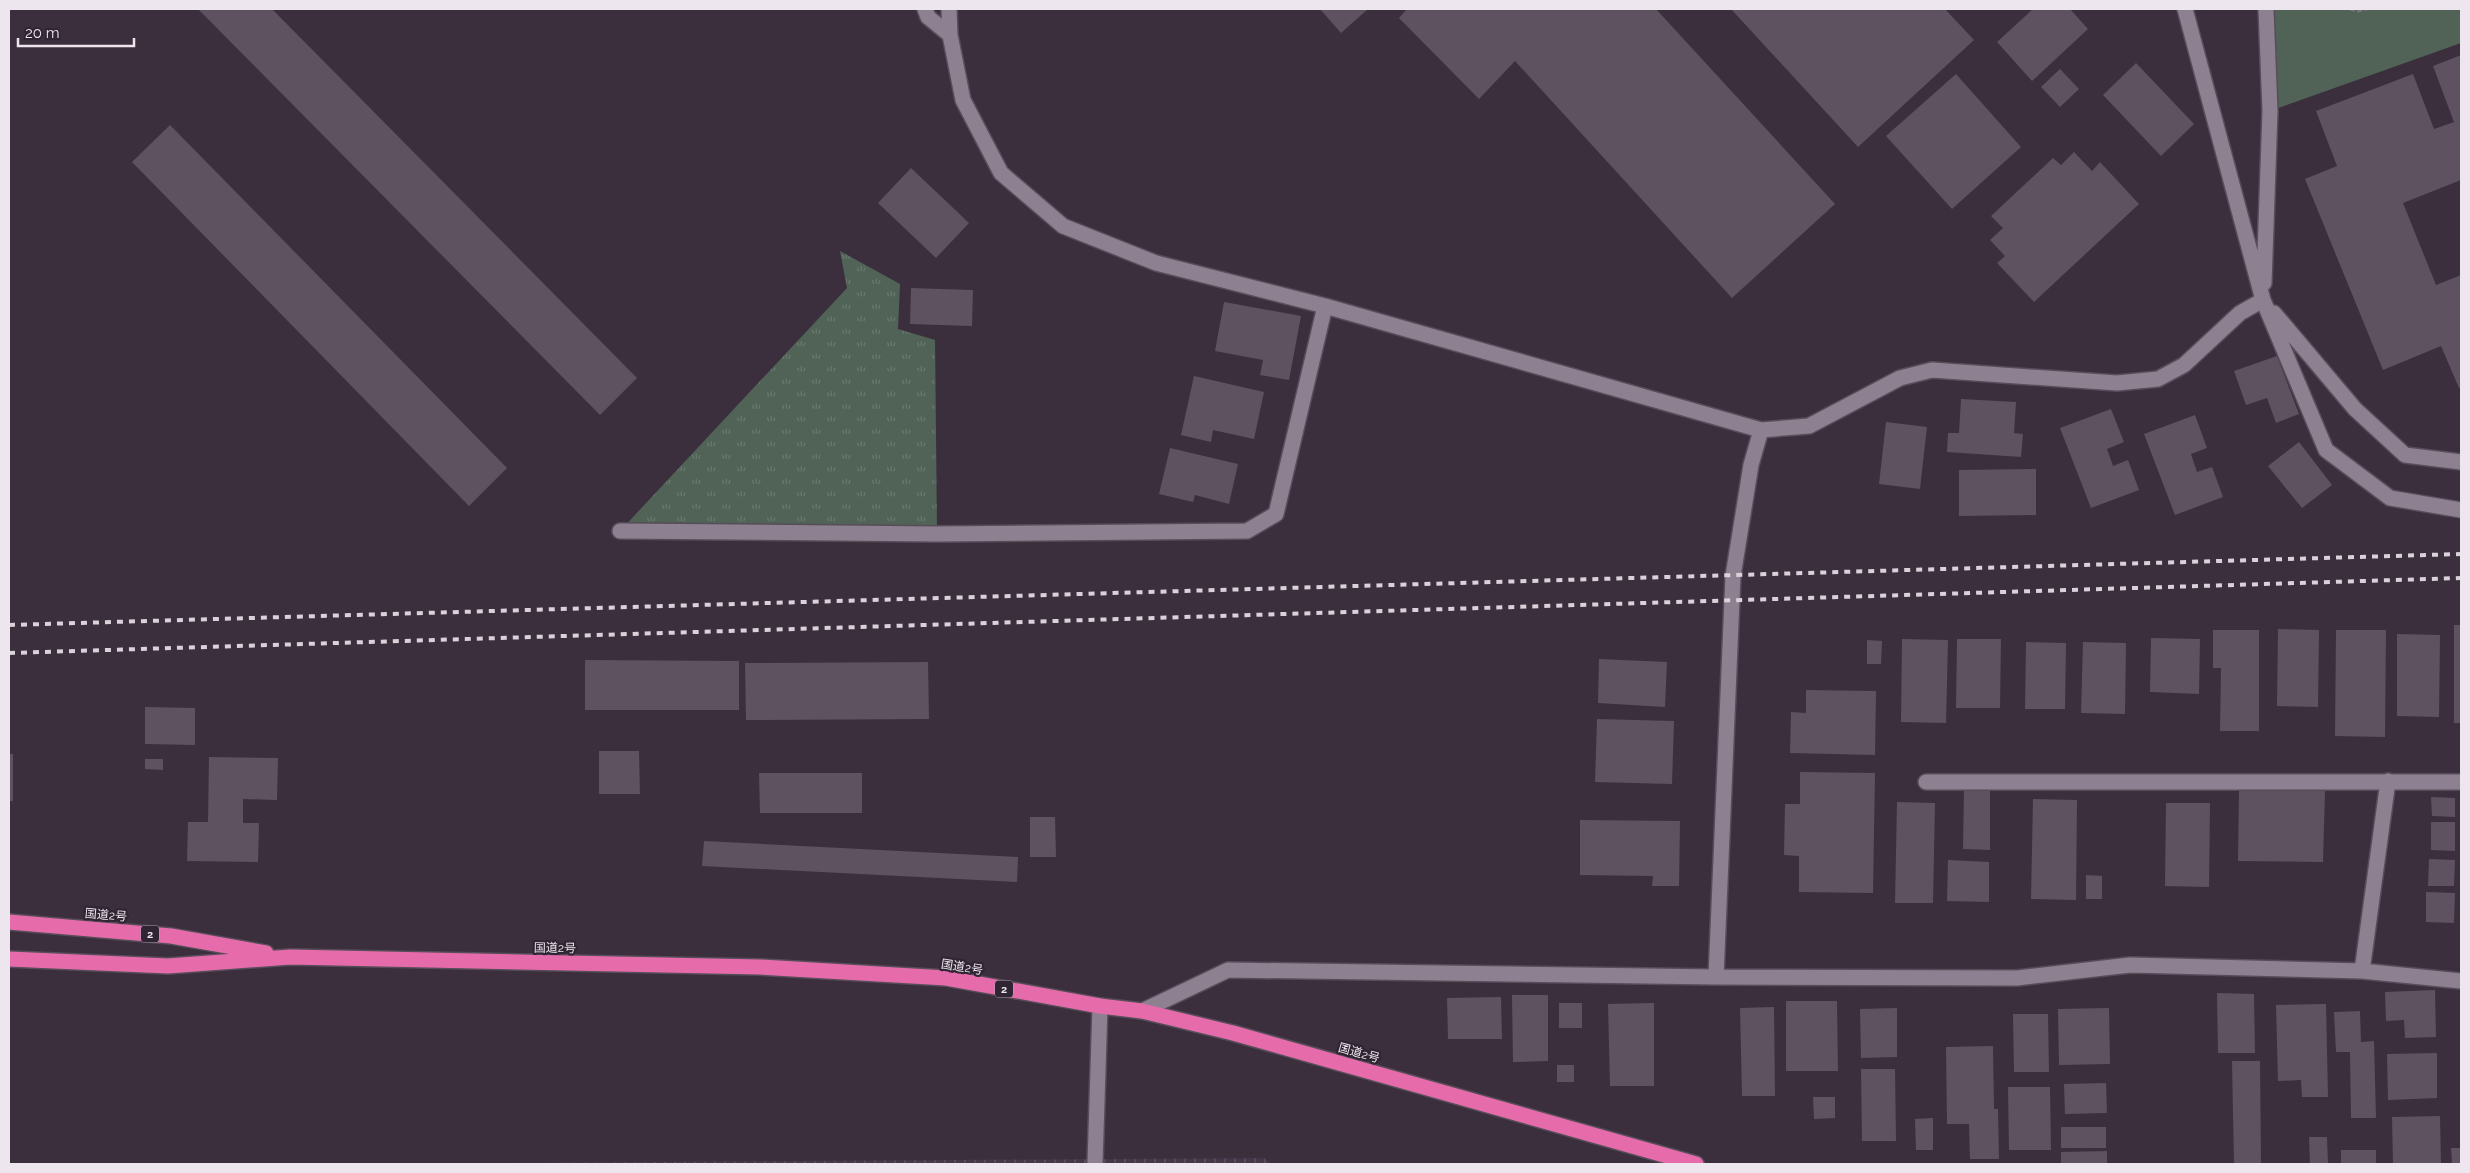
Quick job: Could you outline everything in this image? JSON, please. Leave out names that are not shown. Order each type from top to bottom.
[{"type":"highway","name":"国道2号","points":[[9,922],[171,936],[290,957]]},
{"type":"highway","name":"国道2号","points":[[9,959],[168,966],[290,957],[760,967],[946,978],[1100,1006],[1142,1011],[1233,1033],[1696,1164]]},
{"type":"street","points":[[924,9],[928,17],[950,35]]},
{"type":"street","points":[[949,9],[950,35],[963,100],[1002,173],[1063,226],[1156,263],[1324,306],[1761,430],[1809,426],[1900,378],[1932,370],[2117,383],[2158,379],[2184,365],[2240,313],[2264,300]]},
{"type":"street","points":[[2185,9],[2264,300],[2326,450],[2390,498],[2461,510]]},
{"type":"street","points":[[2266,9],[2270,111],[2264,300],[2355,409],[2405,455],[2461,462]]},
{"type":"street","points":[[620,531],[937,534],[1247,531],[1276,514],[1324,306]]},
{"type":"street","points":[[1716,977],[1733,576],[1751,465],[1761,430]]},
{"type":"street","points":[[1926,782],[2461,782]]},
{"type":"street","points":[[2362,970],[2388,782]]},
{"type":"street","points":[[1142,1011],[1228,970],[1716,977],[2017,978],[2130,965],[2362,970],[2461,981]]},
{"type":"street","points":[[1095,1164],[1100,1006]]},
{"type":"path","points":[[2350,9],[2357,11],[2366,9]]},
{"type":"shaded area","points":[[1264,1158],[1271,1164],[354,1164]]},
{"type":"green space","points":[[2266,9],[2461,9],[2461,43],[2270,111]]},
{"type":"green space","points":[[840,251],[900,284],[898,329],[935,340],[937,534],[620,531],[847,288]]},
{"type":"building","points":[[198,9],[272,9],[637,378],[600,415]]},
{"type":"building","points":[[1320,9],[1368,9],[1341,33]]},
{"type":"building","points":[[1407,9],[1656,9],[1835,204],[1732,298],[1515,61],[1479,99],[1399,18]]},
{"type":"building","points":[[1731,9],[1945,9],[1974,40],[1858,147]]},
{"type":"building","points":[[2033,9],[2070,9],[2088,29],[2032,81],[1997,42]]},
{"type":"building","points":[[2461,55],[2461,180],[2403,203],[2436,285],[2461,275],[2461,387],[2459,388],[2441,346],[2383,370],[2305,179],[2337,166],[2316,111],[2413,74],[2434,129],[2454,122],[2433,66]]},
{"type":"building","points":[[2136,63],[2194,124],[2161,156],[2103,95]]},
{"type":"building","points":[[2060,69],[2079,89],[2060,107],[2041,87]]},
{"type":"building","points":[[1956,74],[2021,147],[1952,209],[1886,136]]},
{"type":"building","points":[[170,125],[507,468],[469,506],[132,162]]},
{"type":"building","points":[[2074,152],[2092,171],[2100,162],[2139,204],[2034,302],[1997,263],[2005,256],[1990,240],[2003,228],[1991,216],[2053,158],[2061,165]]},
{"type":"building","points":[[911,168],[969,223],[936,258],[878,203]]},
{"type":"building","points":[[911,288],[973,290],[972,326],[910,324]]},
{"type":"building","points":[[1224,302],[1301,316],[1289,380],[1260,375],[1263,360],[1215,351]]},
{"type":"building","points":[[2277,356],[2299,414],[2276,423],[2267,398],[2246,405],[2234,371]]},
{"type":"building","points":[[1194,376],[1264,392],[1254,439],[1213,430],[1211,442],[1181,435]]},
{"type":"building","points":[[1961,399],[2016,402],[2014,433],[2023,434],[2021,457],[1947,452],[1948,433],[1959,433]]},
{"type":"building","points":[[2111,409],[2124,442],[2107,449],[2113,466],[2128,460],[2139,490],[2091,508],[2060,428]]},
{"type":"building","points":[[2195,415],[2207,448],[2191,454],[2197,472],[2212,467],[2223,497],[2175,515],[2144,434]]},
{"type":"building","points":[[1886,422],[1927,427],[1920,489],[1879,484]]},
{"type":"building","points":[[2299,442],[2332,485],[2302,508],[2268,466]]},
{"type":"building","points":[[1170,448],[1238,464],[1229,504],[1195,495],[1193,502],[1159,494]]},
{"type":"building","points":[[2036,469],[2036,515],[1959,516],[1959,470]]},
{"type":"building","points":[[2454,625],[2461,625],[2461,723],[2454,723]]},
{"type":"building","points":[[2278,629],[2319,630],[2318,707],[2277,706]]},
{"type":"building","points":[[2213,630],[2259,630],[2259,731],[2220,731],[2221,668],[2213,668]]},
{"type":"building","points":[[2336,630],[2386,630],[2385,737],[2335,736]]},
{"type":"building","points":[[2397,634],[2440,635],[2439,717],[2397,716]]},
{"type":"building","points":[[2151,638],[2200,639],[2199,694],[2150,692]]},
{"type":"building","points":[[1902,639],[1948,640],[1946,723],[1901,722]]},
{"type":"building","points":[[1957,639],[2001,639],[2000,708],[1956,708]]},
{"type":"building","points":[[1867,640],[1882,641],[1881,664],[1867,664]]},
{"type":"building","points":[[2026,642],[2066,643],[2065,709],[2025,709]]},
{"type":"building","points":[[2083,642],[2126,643],[2125,714],[2081,713]]},
{"type":"building","points":[[1599,659],[1667,662],[1665,707],[1598,703]]},
{"type":"building","points":[[585,660],[739,661],[739,710],[585,710]]},
{"type":"building","points":[[928,662],[929,719],[746,720],[745,663]]},
{"type":"building","points":[[1806,690],[1876,691],[1875,755],[1790,753],[1791,712],[1806,713]]},
{"type":"building","points":[[145,707],[195,708],[195,745],[145,744]]},
{"type":"building","points":[[1597,719],[1674,721],[1672,784],[1595,782]]},
{"type":"building","points":[[599,751],[639,751],[640,794],[599,794]]},
{"type":"building","points":[[9,754],[13,754],[13,801],[9,801]]},
{"type":"building","points":[[209,757],[278,758],[277,800],[243,799],[243,823],[259,823],[258,862],[187,861],[188,822],[208,822]]},
{"type":"building","points":[[145,759],[163,759],[163,770],[145,769]]},
{"type":"building","points":[[1800,772],[1875,773],[1873,893],[1799,892],[1799,856],[1784,855],[1785,804],[1800,804]]},
{"type":"building","points":[[759,773],[862,773],[862,813],[760,813]]},
{"type":"building","points":[[1964,788],[1990,788],[1990,850],[1963,849]]},
{"type":"building","points":[[2239,790],[2325,791],[2323,862],[2238,861]]},
{"type":"building","points":[[2431,797],[2455,798],[2455,817],[2432,816]]},
{"type":"building","points":[[2033,799],[2077,800],[2076,900],[2031,899]]},
{"type":"building","points":[[1897,802],[1935,803],[1933,903],[1895,903]]},
{"type":"building","points":[[2166,803],[2210,803],[2209,887],[2165,886]]},
{"type":"building","points":[[1030,817],[1055,817],[1056,857],[1030,857]]},
{"type":"building","points":[[1580,820],[1680,821],[1679,886],[1652,886],[1653,876],[1580,875]]},
{"type":"building","points":[[2431,822],[2455,822],[2455,851],[2431,850]]},
{"type":"building","points":[[704,841],[1018,857],[1017,882],[702,866]]},
{"type":"building","points":[[2429,859],[2455,860],[2454,886],[2428,886]]},
{"type":"building","points":[[1948,860],[1989,862],[1989,902],[1947,901]]},
{"type":"building","points":[[2086,875],[2102,876],[2102,899],[2086,899]]},
{"type":"building","points":[[2426,892],[2455,893],[2454,923],[2426,922]]},
{"type":"building","points":[[2435,990],[2436,1037],[2405,1038],[2404,1020],[2386,1021],[2385,992]]},
{"type":"building","points":[[2217,993],[2254,994],[2255,1053],[2218,1053]]},
{"type":"building","points":[[1512,995],[1548,995],[1548,1061],[1513,1062]]},
{"type":"building","points":[[1501,997],[1502,1039],[1448,1039],[1447,998]]},
{"type":"building","points":[[1786,1001],[1837,1001],[1838,1071],[1786,1071]]},
{"type":"building","points":[[1559,1003],[1582,1003],[1582,1028],[1559,1028]]},
{"type":"building","points":[[1654,1003],[1654,1086],[1610,1086],[1608,1004]]},
{"type":"building","points":[[2326,1004],[2328,1097],[2302,1097],[2301,1080],[2278,1081],[2276,1005]]},
{"type":"building","points":[[1774,1007],[1775,1096],[1742,1096],[1740,1008]]},
{"type":"building","points":[[1897,1008],[1897,1057],[1861,1058],[1860,1009]]},
{"type":"building","points":[[2109,1008],[2110,1064],[2059,1065],[2058,1009]]},
{"type":"building","points":[[2360,1011],[2361,1042],[2374,1041],[2376,1118],[2351,1118],[2350,1052],[2336,1052],[2334,1012]]},
{"type":"building","points":[[2013,1014],[2048,1014],[2049,1072],[2014,1072]]},
{"type":"building","points":[[1993,1046],[1994,1109],[1998,1109],[1999,1159],[1970,1159],[1969,1124],[1947,1124],[1946,1047]]},
{"type":"building","points":[[2437,1053],[2437,1098],[2388,1100],[2387,1054]]},
{"type":"building","points":[[2232,1061],[2260,1061],[2261,1164],[2234,1164]]},
{"type":"building","points":[[1557,1065],[1574,1065],[1574,1082],[1557,1082]]},
{"type":"building","points":[[1861,1069],[1895,1069],[1896,1141],[1862,1141]]},
{"type":"building","points":[[2106,1083],[2107,1113],[2065,1114],[2064,1084]]},
{"type":"building","points":[[2008,1087],[2050,1087],[2051,1150],[2009,1150]]},
{"type":"building","points":[[1813,1097],[1835,1097],[1835,1118],[1814,1119]]},
{"type":"building","points":[[2440,1116],[2441,1164],[2393,1164],[2392,1117]]},
{"type":"building","points":[[1933,1118],[1933,1150],[1916,1150],[1915,1119]]},
{"type":"building","points":[[2061,1127],[2106,1127],[2106,1148],[2061,1148]]},
{"type":"building","points":[[2309,1137],[2327,1137],[2328,1164],[2310,1164]]},
{"type":"building","points":[[2451,1148],[2461,1148],[2461,1164],[2452,1164]]},
{"type":"building","points":[[2341,1150],[2376,1150],[2376,1164],[2341,1164]]},
{"type":"building","points":[[2107,1151],[2107,1164],[2061,1164],[2061,1152]]},
{"type":"railway","points":[[9,625],[2461,554]]},
{"type":"railway","points":[[9,653],[2461,578]]}]
